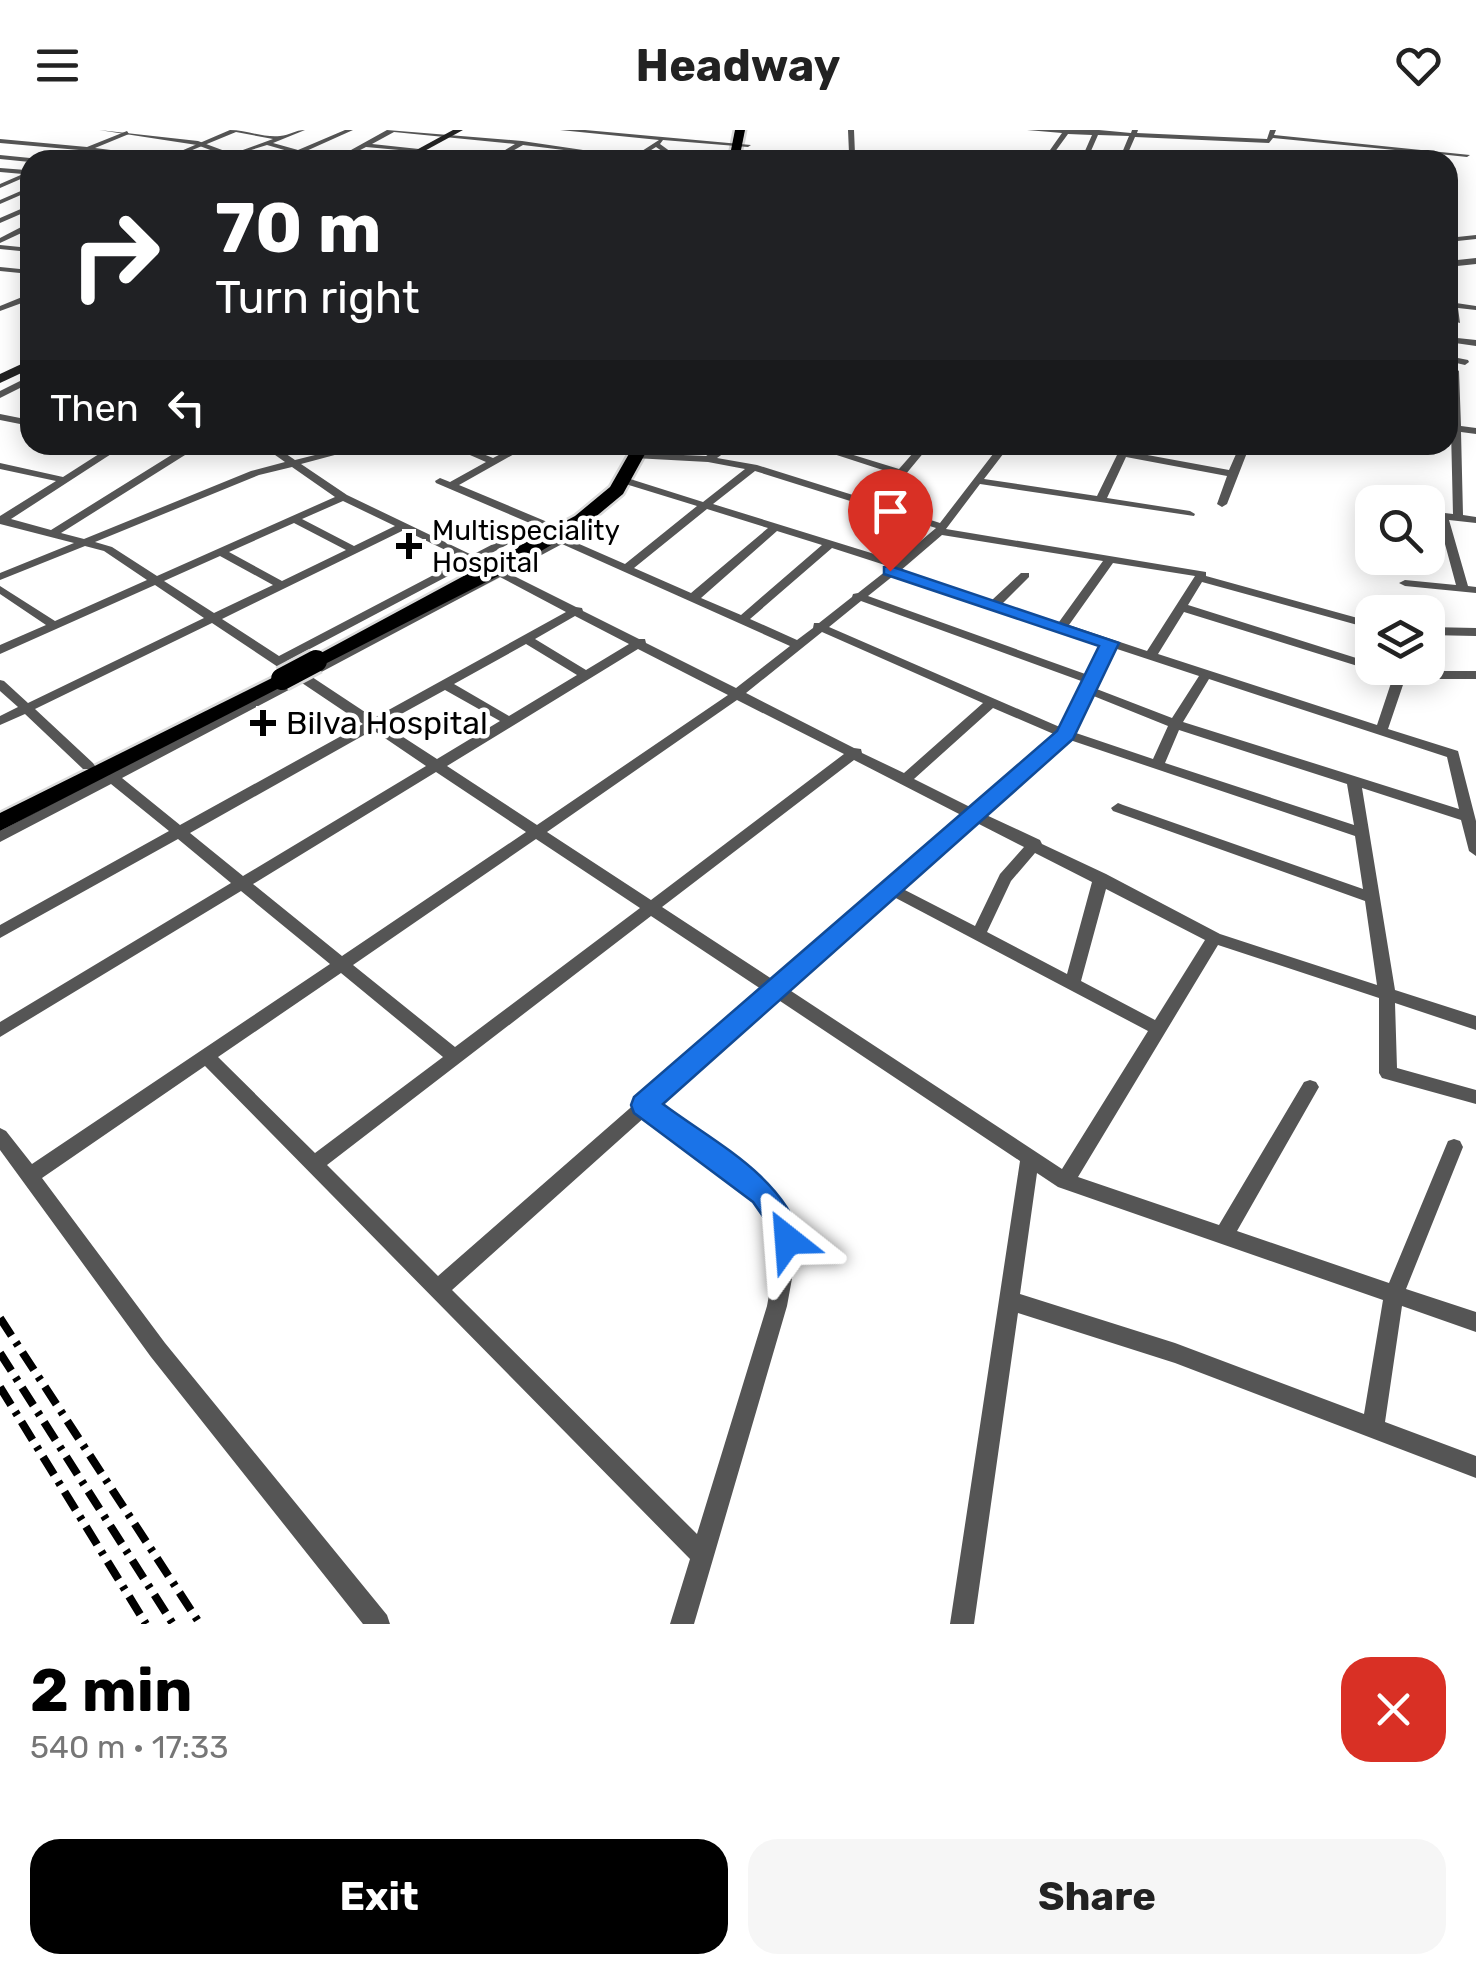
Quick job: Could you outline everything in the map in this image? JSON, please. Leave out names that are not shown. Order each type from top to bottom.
[{"type":"main road","points":[[422,150],[459,132]]},
{"type":"main road","points":[[429,150],[459,132]]},
{"type":"main road","points":[[551,532],[629,455]]},
{"type":"main road","points":[[0,810],[312,659],[602,504],[624,480],[633,455]]},
{"type":"main road","points":[[0,823],[284,673]]},
{"type":"street","points":[[0,140],[21,130]]},
{"type":"street","points":[[103,130],[198,143],[216,150]]},
{"type":"street","points":[[219,130],[279,138]]},
{"type":"street","points":[[247,150],[302,130]]},
{"type":"street","points":[[303,150],[350,130]]},
{"type":"street","points":[[355,150],[392,130],[459,132],[580,150],[606,135]]},
{"type":"street","points":[[563,130],[659,142],[743,136]]},
{"type":"street","points":[[626,137],[633,130]]},
{"type":"street","points":[[714,130],[743,136]]},
{"type":"street","points":[[1030,130],[1133,131],[1269,141],[1272,133],[1416,150]]},
{"type":"street","points":[[1335,130],[1384,135]]},
{"type":"street","points":[[1126,150],[1133,131]]},
{"type":"street","points":[[184,150],[230,132]]},
{"type":"street","points":[[88,149],[127,133]]},
{"type":"street","points":[[1129,142],[1223,148],[1230,146],[1230,139]]},
{"type":"street","points":[[1304,139],[1304,150]]},
{"type":"street","points":[[0,140],[98,150]]},
{"type":"street","points":[[267,142],[292,150]]},
{"type":"street","points":[[647,150],[659,142]]},
{"type":"street","points":[[659,142],[668,150]]},
{"type":"street","points":[[510,150],[522,143]]},
{"type":"street","points":[[365,145],[411,150]]},
{"type":"street","points":[[1360,150],[1362,145]]},
{"type":"street","points":[[1458,155],[1467,156]]},
{"type":"street","points":[[1458,361],[1465,362]]},
{"type":"street","points":[[1,520],[104,455]]},
{"type":"street","points":[[55,532],[179,455]]},
{"type":"street","points":[[281,455],[343,497],[474,560]]},
{"type":"street","points":[[0,577],[291,462],[321,455]]},
{"type":"street","points":[[477,455],[494,462]]},
{"type":"street","points":[[507,455],[446,483],[800,646]]},
{"type":"street","points":[[684,455],[752,467],[941,529],[1202,574],[1150,656]]},
{"type":"street","points":[[708,458],[713,455]]},
{"type":"street","points":[[844,455],[902,473]]},
{"type":"street","points":[[874,506],[917,455]]},
{"type":"street","points":[[28,1178],[537,835],[739,692],[941,529],[998,455]]},
{"type":"street","points":[[1101,500],[1121,455]]},
{"type":"street","points":[[1133,455],[1233,474]]},
{"type":"street","points":[[1222,504],[1240,455]]},
{"type":"street","points":[[1453,455],[1458,518]]},
{"type":"street","points":[[0,466],[65,480]]},
{"type":"street","points":[[626,569],[752,467]]},
{"type":"street","points":[[624,480],[830,544],[994,605],[1454,754],[1476,852]]},
{"type":"street","points":[[978,481],[1190,514]]},
{"type":"street","points":[[0,650],[343,497]]},
{"type":"street","points":[[1445,516],[1476,520]]},
{"type":"street","points":[[294,519],[354,550]]},
{"type":"street","points":[[1,520],[88,540],[156,581],[284,673],[370,725],[1066,1181],[1476,1322]]},
{"type":"street","points":[[1406,583],[1470,589],[1445,521]]},
{"type":"street","points":[[0,721],[404,526]]},
{"type":"street","points":[[692,598],[776,528]]},
{"type":"street","points":[[0,837],[113,778],[474,560],[551,532]]},
{"type":"street","points":[[284,673],[502,574],[551,532]]},
{"type":"street","points":[[741,620],[830,544]]},
{"type":"street","points":[[221,552],[283,586]]},
{"type":"street","points":[[1062,627],[1110,558]]},
{"type":"street","points":[[502,574],[1214,938],[1476,1024]]},
{"type":"street","points":[[994,605],[1025,575]]},
{"type":"street","points":[[1199,578],[1355,621]]},
{"type":"street","points":[[0,589],[55,626]]},
{"type":"street","points":[[857,596],[1091,686],[1175,724],[1468,817]]},
{"type":"street","points":[[1181,608],[1355,661]]},
{"type":"street","points":[[0,932],[578,610]]},
{"type":"street","points":[[818,626],[1066,734],[1362,833]]},
{"type":"street","points":[[1445,632],[1476,632]]},
{"type":"street","points":[[526,639],[586,675]]},
{"type":"street","points":[[0,1030],[641,642]]},
{"type":"street","points":[[438,1289],[1066,734],[1110,643]]},
{"type":"street","points":[[1157,765],[1175,724],[1206,674]]},
{"type":"street","points":[[1445,675],[1476,674]]},
{"type":"street","points":[[0,684],[88,766]]},
{"type":"street","points":[[444,684],[510,721]]},
{"type":"street","points":[[1381,731],[1397,685]]},
{"type":"street","points":[[907,778],[992,702]]},
{"type":"street","points":[[314,1164],[856,752]]},
{"type":"street","points":[[113,778],[455,1057]]},
{"type":"street","points":[[1354,780],[1387,994],[1388,1073],[1476,1097]]},
{"type":"street","points":[[1118,808],[1372,898]]},
{"type":"street","points":[[978,935],[1005,878],[1035,844]]},
{"type":"street","points":[[1072,984],[1101,878]]},
{"type":"street","points":[[891,889],[1158,1029]]},
{"type":"street","points":[[1066,1181],[1214,938]]},
{"type":"street","points":[[207,1057],[704,1556]]},
{"type":"street","points":[[1224,1236],[1310,1087]]},
{"type":"street","points":[[644,1105],[763,1194],[780,1215],[788,1240],[778,1306],[682,1624]]},
{"type":"street","points":[[0,1136],[158,1350],[378,1624]]},
{"type":"street","points":[[1373,1427],[1394,1294],[1454,1147]]},
{"type":"street","points":[[962,1624],[1030,1158]]},
{"type":"street","points":[[1012,1301],[1186,1357],[1476,1467]]},
{"type":"railway","points":[[0,1318],[200,1624]]},
{"type":"railway","points":[[0,1353],[173,1624]]},
{"type":"railway","points":[[0,1387],[146,1624]]},
{"type":"place","name":"Multispeciality Hospital","points":[[409,546]]},
{"type":"place","name":"Bilva Hospital","points":[[263,723]]},
{"type":"route","points":[[788,1240],[780,1215],[763,1194],[644,1105],[1066,734],[1110,643],[890,571]]}]
